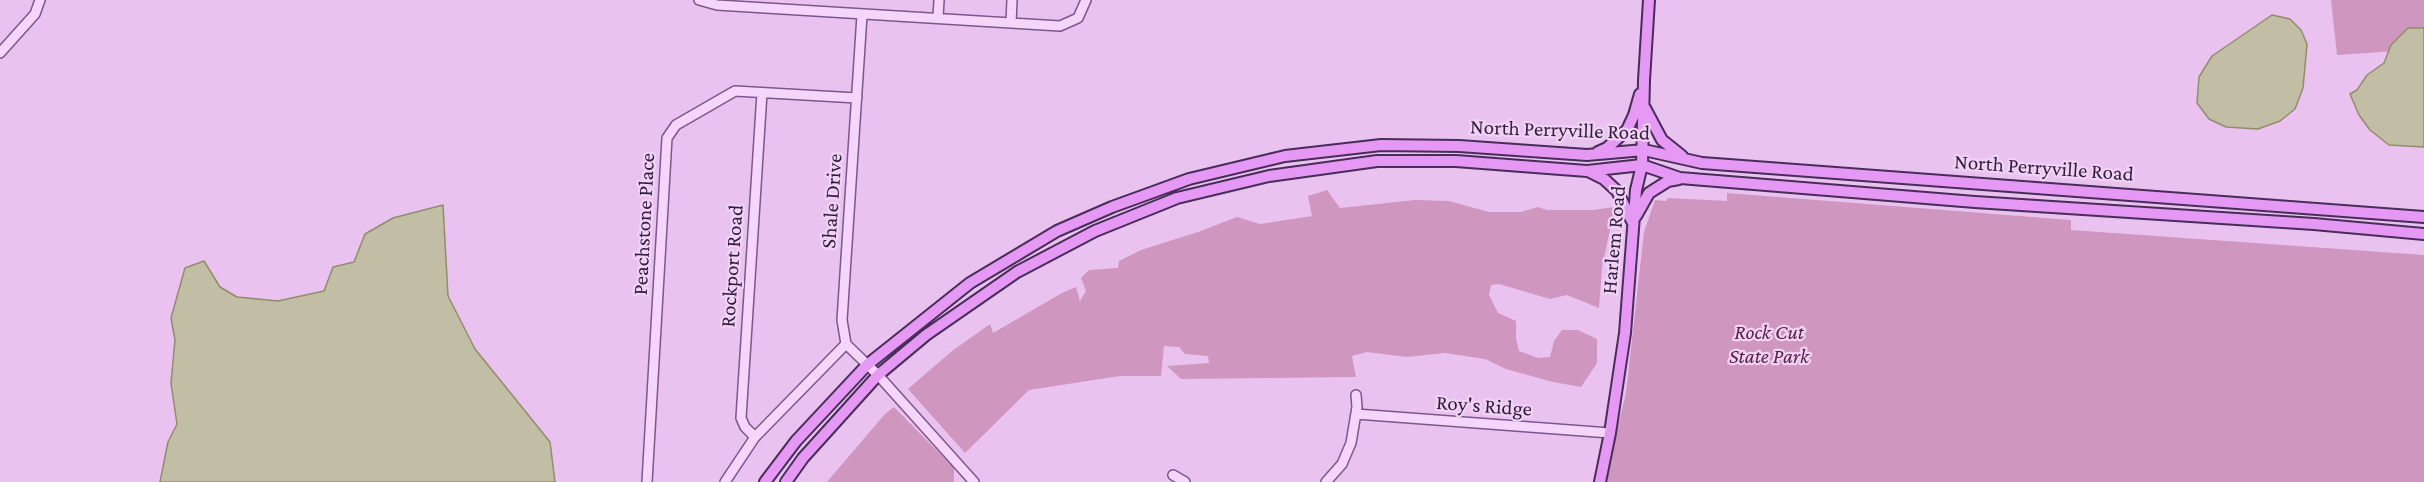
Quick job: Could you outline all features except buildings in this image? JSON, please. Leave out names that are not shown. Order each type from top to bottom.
[{"type":"main road","name":"Harlem Road","points":[[1600,482],[1610,434],[1625,333],[1636,190],[1644,150],[1644,80],[1649,0]]},
{"type":"main road","points":[[1587,155],[1607,148],[1627,130],[1634,116],[1644,80]]},
{"type":"main road","points":[[1644,80],[1645,108],[1662,140],[1678,153],[1702,163]]},
{"type":"main road","name":"North Perryville Road","points":[[765,482],[796,441],[867,365],[970,283],[1022,250],[1057,231],[1112,207],[1188,179],[1286,156],[1382,145],[1459,146],[1587,155],[1644,150],[1702,163],[2424,217]]},
{"type":"main road","name":"North Perryville Road","points":[[786,482],[804,458],[878,375],[926,335],[1017,272],[1095,231],[1177,198],[1269,176],[1377,161],[1456,161],[1587,171],[1642,165],[1680,178],[2424,234]]},
{"type":"main road","points":[[1587,171],[1604,179],[1617,191],[1633,224]]},
{"type":"main road","points":[[1633,224],[1640,207],[1649,194],[1668,181],[1680,178]]},
{"type":"street","points":[[0,53],[35,14],[40,0]]},
{"type":"street","points":[[699,0],[717,5],[1060,26],[1078,18],[1086,0]]},
{"type":"street","points":[[938,18],[939,0]]},
{"type":"street","points":[[1011,23],[1012,0]]},
{"type":"street","name":"Shale Drive","points":[[846,344],[843,320],[862,15]]},
{"type":"street","name":"Peachstone Place","points":[[647,482],[667,138],[676,125],[735,91],[857,98]]},
{"type":"street","name":"Rockport Road","points":[[755,437],[745,427],[741,418],[762,93]]},
{"type":"street","points":[[725,482],[755,437],[846,344],[878,375],[972,481]]},
{"type":"street","points":[[1326,482],[1342,464],[1351,443],[1356,414],[1356,395]]},
{"type":"street","name":"Roy's Ridge","points":[[1356,414],[1610,434]]},
{"type":"street","points":[[1173,475],[1185,482]]},
{"type":"green space","points":[[2331,0],[2424,0],[2424,49],[2337,55]]},
{"type":"green space","points":[[1327,190],[1340,208],[1415,200],[1449,201],[1489,212],[1521,212],[1538,207],[1547,210],[1593,210],[1615,207],[1602,267],[1599,308],[1567,295],[1550,299],[1499,284],[1491,285],[1489,295],[1498,313],[1516,321],[1519,351],[1538,358],[1550,357],[1554,341],[1562,330],[1578,330],[1597,339],[1597,363],[1581,387],[1506,369],[1485,359],[1445,353],[1407,357],[1367,352],[1352,356],[1356,377],[1181,379],[1167,366],[1209,363],[1208,356],[1185,354],[1179,347],[1164,346],[1161,376],[1120,376],[1029,390],[965,453],[908,389],[952,351],[990,324],[993,333],[1076,287],[1080,301],[1086,291],[1081,278],[1089,270],[1118,268],[1119,261],[1141,250],[1237,217],[1260,224],[1312,216],[1308,196]]},
{"type":"green space","name":"Rock Cut State Park","points":[[1727,193],[2071,220],[2071,230],[2424,255],[2424,482],[1604,482],[1626,393],[1644,232],[1655,200],[1666,201],[1668,198],[1727,201]]},
{"type":"green space","points":[[894,407],[954,468],[954,482],[827,482],[884,415]]},
{"type":"shaded area","points":[[2272,15],[2290,19],[2301,30],[2307,44],[2303,88],[2295,109],[2280,121],[2258,129],[2226,127],[2209,119],[2197,103],[2199,77],[2212,56]]},
{"type":"shaded area","points":[[2408,28],[2424,28],[2424,147],[2389,145],[2370,130],[2359,115],[2350,94],[2357,90],[2367,75],[2384,63],[2391,45]]},
{"type":"shaded area","points":[[443,205],[448,296],[475,349],[550,442],[555,482],[160,482],[168,442],[177,424],[171,383],[175,340],[171,318],[185,268],[204,261],[220,287],[237,297],[278,301],[324,291],[333,267],[354,262],[365,234],[393,218]]}]
